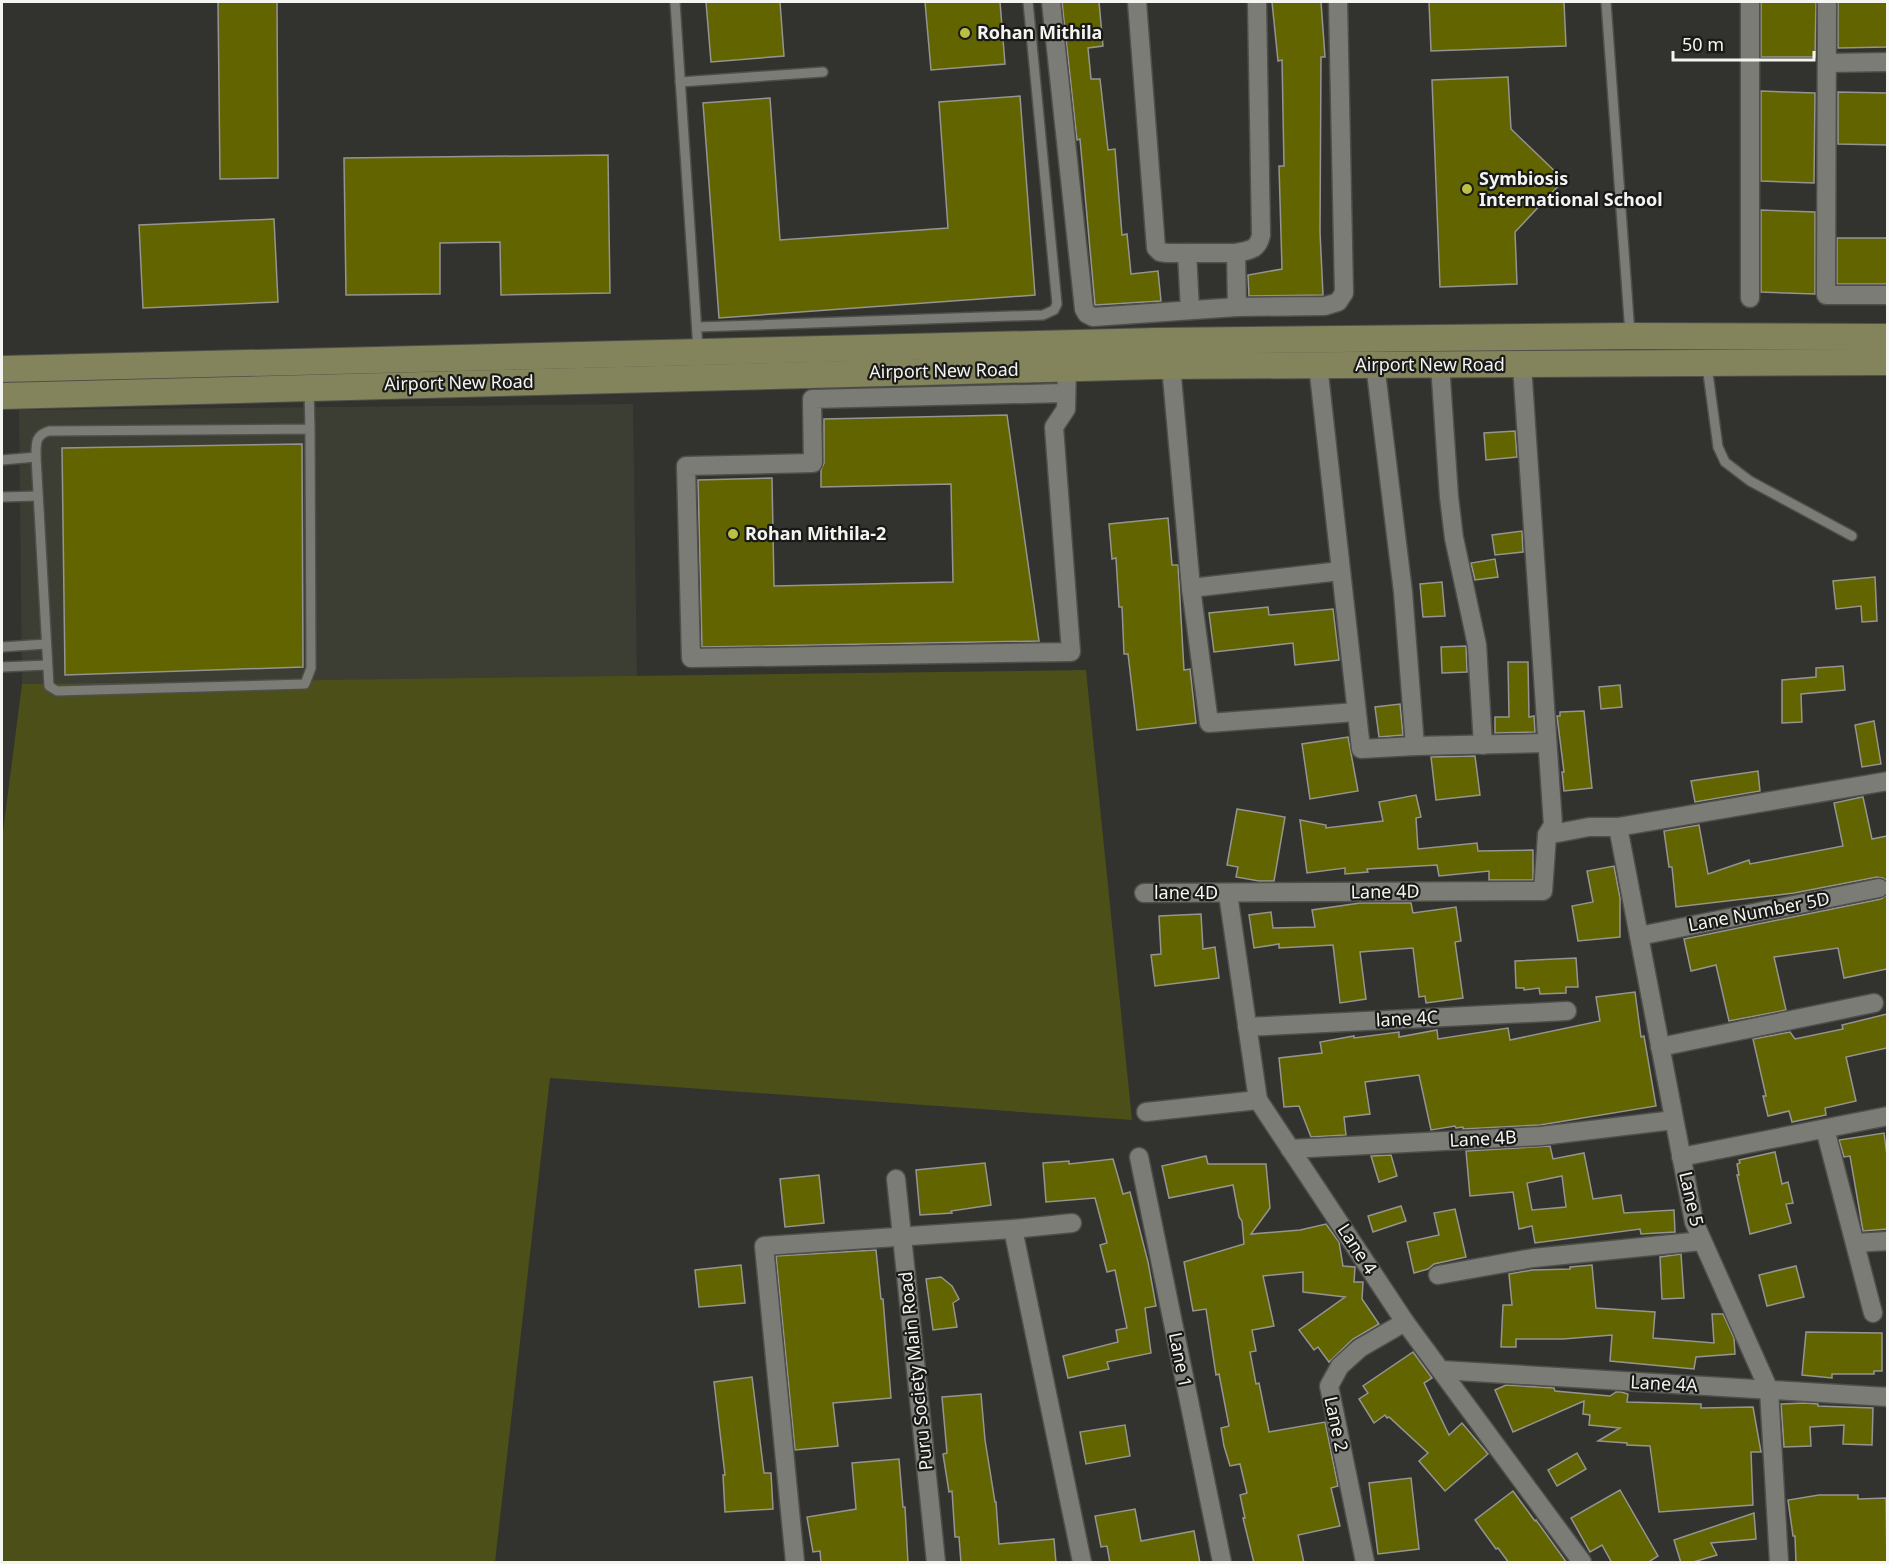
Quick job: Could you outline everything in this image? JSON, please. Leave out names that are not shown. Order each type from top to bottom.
[{"type":"main road","name":"Airport New Road","points":[[2,396],[309,387],[1157,341],[1630,336],[1887,337]]},
{"type":"main road","name":"Airport New Road","points":[[2,369],[699,365],[1066,380],[1171,366],[1887,362]]},
{"type":"street","points":[[1051,2],[1084,309],[1093,317],[1237,307],[1325,306],[1338,302],[1344,293],[1338,2]]},
{"type":"street","points":[[1137,2],[1156,248],[1160,252],[1187,253],[1236,253],[1254,249],[1259,244],[1261,235],[1257,2]]},
{"type":"street","points":[[1750,2],[1750,298]]},
{"type":"street","points":[[1827,2],[1826,295],[1887,295]]},
{"type":"street","points":[[1828,63],[1887,62]]},
{"type":"street","points":[[1187,253],[1191,310]]},
{"type":"street","points":[[1236,253],[1237,307]]},
{"type":"street","points":[[1375,364],[1403,592],[1415,746]]},
{"type":"street","points":[[1440,364],[1449,497],[1463,586],[1476,636],[1484,745]]},
{"type":"street","points":[[1522,364],[1553,825],[1547,835]]},
{"type":"street","points":[[1318,365],[1360,749],[1547,743]]},
{"type":"street","points":[[1171,366],[1191,588],[1209,723],[1356,712]]},
{"type":"street","points":[[1066,380],[1066,409],[1054,427],[1071,652],[691,658],[686,465],[813,463],[812,399],[1066,380]]},
{"type":"street","points":[[1191,588],[1340,571]]},
{"type":"street","points":[[1547,835],[1589,827],[1618,827],[1887,781]]},
{"type":"street","name":"Lane 5","points":[[1618,827],[1694,1222],[1769,1390],[1779,1563]]},
{"type":"street","name":"Lane 4D","points":[[1228,894],[1543,891],[1547,835]]},
{"type":"street","name":"Lane Number 5D","points":[[1639,936],[1879,888]]},
{"type":"street","name":"lane 4D","points":[[1144,893],[1228,894]]},
{"type":"street","name":"Lane 4","points":[[1228,894],[1258,1100],[1405,1322],[1582,1563]]},
{"type":"street","points":[[1660,1047],[1874,1003]]},
{"type":"street","name":"lane 4C","points":[[1247,1027],[1567,1011]]},
{"type":"street","points":[[1146,1112],[1258,1100]]},
{"type":"street","points":[[1682,1157],[1887,1116]]},
{"type":"street","name":"Lane 4B","points":[[1290,1149],[1541,1136],[1674,1120]]},
{"type":"street","points":[[1825,1129],[1873,1313]]},
{"type":"street","name":"Lane 1","points":[[1139,1156],[1222,1563]]},
{"type":"street","name":"Puru Society Main Road","points":[[896,1179],[936,1563]]},
{"type":"street","points":[[795,1563],[764,1246],[1072,1223]]},
{"type":"street","points":[[1013,1229],[1082,1563]]},
{"type":"street","points":[[1438,1275],[1533,1258],[1702,1241]]},
{"type":"street","points":[[1855,1243],[1887,1241]]},
{"type":"street","name":"Lane 2","points":[[1365,1563],[1329,1386],[1340,1366],[1360,1347],[1405,1322]]},
{"type":"street","name":"Lane 4A","points":[[1441,1370],[1887,1397]]},
{"type":"lane","points":[[675,2],[699,365]]},
{"type":"lane","points":[[697,327],[1043,315],[1054,310],[1057,304],[1028,2]]},
{"type":"lane","points":[[1606,2],[1630,336]]},
{"type":"lane","points":[[680,82],[823,72]]},
{"type":"lane","points":[[1707,364],[1718,447],[1725,462],[1750,481],[1852,536]]},
{"type":"lane","points":[[309,387],[310,429],[311,668],[305,684],[57,691],[49,686],[36,457],[36,441],[42,433],[49,431],[310,429]]},
{"type":"lane","points":[[2,460],[36,457]]},
{"type":"lane","points":[[2,497],[38,496]]},
{"type":"lane","points":[[2,647],[46,644]]},
{"type":"lane","points":[[2,667],[47,666]]},
{"type":"shaded area","points":[[633,404],[637,677],[22,684],[19,410]]},
{"type":"shaded area","points":[[1086,670],[1132,1120],[550,1078],[495,1562],[2,1562],[2,839],[22,684]]},
{"type":"building","points":[[218,2],[277,2],[278,178],[220,179]]},
{"type":"building","points":[[706,2],[780,2],[784,56],[711,62]]},
{"type":"building","name":"Rohan Mithila","points":[[925,2],[1000,2],[1005,64],[931,70]]},
{"type":"building","points":[[1062,2],[1099,2],[1103,46],[1088,48],[1091,79],[1100,79],[1108,150],[1115,149],[1122,235],[1127,234],[1131,274],[1158,271],[1161,301],[1095,305],[1080,139],[1077,140]]},
{"type":"building","points":[[1272,2],[1321,2],[1325,57],[1321,57],[1320,232],[1323,295],[1249,296],[1248,275],[1282,269],[1279,166],[1284,166],[1282,60],[1278,61]]},
{"type":"building","points":[[1429,2],[1564,2],[1566,46],[1431,51]]},
{"type":"building","points":[[1761,2],[1816,2],[1815,57],[1761,57]]},
{"type":"building","points":[[1838,2],[1887,2],[1887,47],[1838,48]]},
{"type":"building","points":[[1508,77],[1511,129],[1564,180],[1515,232],[1517,284],[1440,287],[1432,80]]},
{"type":"building","points":[[1761,91],[1815,93],[1814,183],[1761,181]]},
{"type":"building","points":[[1838,92],[1887,93],[1887,145],[1838,144]]},
{"type":"building","points":[[1020,96],[1035,295],[719,318],[703,103],[770,98],[780,240],[948,228],[939,102]]},
{"type":"building","points":[[608,155],[610,293],[501,295],[500,242],[440,243],[440,294],[346,295],[344,158]]},
{"type":"building","points":[[1761,210],[1815,212],[1815,294],[1761,292]]},
{"type":"building","points":[[274,219],[278,302],[143,308],[139,225]]},
{"type":"building","points":[[1837,238],[1887,238],[1887,284],[1837,284]]},
{"type":"building","name":"Rohan Mithila-2","points":[[1007,415],[1039,641],[702,647],[698,480],[772,478],[774,586],[953,582],[951,484],[821,487],[821,470],[824,463],[824,419]]},
{"type":"building","points":[[1515,431],[1517,457],[1486,460],[1484,433]]},
{"type":"building","points":[[302,444],[303,667],[65,675],[62,448]]},
{"type":"building","points":[[1168,518],[1172,565],[1178,565],[1184,670],[1190,669],[1196,723],[1137,730],[1128,654],[1124,654],[1122,607],[1119,607],[1116,558],[1112,559],[1109,524]]},
{"type":"building","points":[[1522,531],[1523,552],[1495,555],[1492,535]]},
{"type":"building","points":[[1495,559],[1498,577],[1475,580],[1471,563]]},
{"type":"building","points":[[1875,577],[1877,621],[1862,622],[1861,606],[1836,609],[1833,581]]},
{"type":"building","points":[[1442,582],[1445,616],[1423,617],[1420,584]]},
{"type":"building","points":[[1268,607],[1269,615],[1333,609],[1339,660],[1295,665],[1293,643],[1214,652],[1209,613]]},
{"type":"building","points":[[1466,646],[1467,672],[1442,673],[1441,647]]},
{"type":"building","points":[[1508,662],[1528,662],[1529,717],[1534,716],[1535,732],[1495,733],[1495,717],[1509,717]]},
{"type":"building","points":[[1843,666],[1845,690],[1801,694],[1802,722],[1782,723],[1782,680],[1816,677],[1816,668]]},
{"type":"building","points":[[1620,685],[1622,707],[1601,709],[1599,687]]},
{"type":"building","points":[[1400,704],[1403,735],[1379,737],[1375,707]]},
{"type":"building","points":[[1584,711],[1592,788],[1564,791],[1557,716],[1560,716],[1560,712]]},
{"type":"building","points":[[1874,721],[1881,764],[1862,767],[1855,725]]},
{"type":"building","points":[[1348,737],[1358,791],[1310,799],[1302,744]]},
{"type":"building","points":[[1475,756],[1480,795],[1436,800],[1431,757]]},
{"type":"building","points":[[1758,771],[1760,791],[1695,802],[1691,781]]},
{"type":"building","points":[[1416,795],[1421,817],[1416,818],[1418,849],[1477,843],[1478,851],[1533,850],[1533,880],[1489,880],[1489,871],[1439,876],[1437,865],[1367,869],[1368,872],[1345,874],[1345,868],[1307,873],[1300,820],[1326,825],[1326,828],[1383,821],[1379,802]]},
{"type":"building","points":[[1863,797],[1872,839],[1887,836],[1887,881],[1877,877],[1794,893],[1676,907],[1672,867],[1669,867],[1664,831],[1699,825],[1708,874],[1749,860],[1750,864],[1843,846],[1834,803]]},
{"type":"building","points":[[1237,809],[1285,817],[1274,881],[1236,877],[1238,867],[1227,865]]},
{"type":"building","points":[[1614,866],[1620,898],[1620,937],[1578,941],[1572,906],[1593,902],[1587,871]]},
{"type":"building","points":[[1887,895],[1887,969],[1844,978],[1838,948],[1774,957],[1786,1010],[1729,1021],[1716,965],[1691,971],[1684,939],[1881,899]]},
{"type":"building","points":[[1360,903],[1411,903],[1413,913],[1456,907],[1461,941],[1455,942],[1463,998],[1426,1003],[1425,996],[1419,997],[1413,948],[1360,952],[1366,999],[1340,1003],[1333,945],[1279,948],[1279,944],[1254,948],[1249,915],[1271,912],[1273,928],[1315,927],[1312,910]]},
{"type":"building","points":[[1201,914],[1203,949],[1215,947],[1219,978],[1155,986],[1151,955],[1161,954],[1159,916]]},
{"type":"building","points":[[1576,958],[1578,987],[1566,987],[1566,993],[1540,994],[1539,988],[1524,990],[1524,988],[1516,988],[1515,961]]},
{"type":"building","points":[[1635,992],[1641,1037],[1644,1036],[1656,1106],[1540,1125],[1463,1129],[1463,1127],[1456,1128],[1455,1126],[1431,1130],[1419,1075],[1365,1082],[1370,1114],[1344,1117],[1346,1135],[1311,1137],[1299,1106],[1284,1107],[1279,1058],[1322,1053],[1320,1042],[1399,1032],[1399,1037],[1437,1030],[1438,1039],[1508,1028],[1510,1040],[1600,1021],[1596,997]]},
{"type":"building","points":[[1887,1014],[1887,1048],[1846,1057],[1856,1101],[1825,1108],[1826,1115],[1792,1122],[1789,1111],[1768,1116],[1763,1096],[1766,1096],[1753,1039],[1790,1032],[1795,1039],[1843,1029],[1842,1025]]},
{"type":"building","points":[[1884,1133],[1887,1156],[1887,1229],[1863,1231],[1850,1156],[1844,1157],[1839,1140]]},
{"type":"building","points":[[1550,1146],[1553,1159],[1584,1153],[1593,1199],[1621,1195],[1624,1213],[1674,1210],[1675,1232],[1641,1234],[1640,1229],[1535,1243],[1532,1226],[1519,1229],[1513,1192],[1470,1196],[1466,1151]],"holes":[[[1562,1176],[1566,1207],[1532,1210],[1527,1183]]]},
{"type":"building","points":[[1775,1152],[1782,1184],[1788,1182],[1793,1203],[1786,1204],[1791,1223],[1750,1234],[1737,1175],[1739,1175],[1737,1164],[1740,1163],[1739,1160]]},
{"type":"building","points":[[1391,1155],[1397,1176],[1379,1182],[1371,1156]]},
{"type":"building","points":[[1206,1156],[1208,1164],[1266,1164],[1270,1208],[1251,1234],[1300,1230],[1326,1224],[1339,1242],[1343,1266],[1355,1267],[1354,1282],[1363,1282],[1362,1299],[1379,1324],[1353,1339],[1329,1362],[1318,1347],[1314,1350],[1299,1330],[1345,1297],[1303,1292],[1303,1272],[1263,1276],[1274,1326],[1252,1330],[1256,1351],[1250,1352],[1269,1432],[1325,1422],[1338,1486],[1331,1488],[1340,1526],[1298,1535],[1304,1563],[1254,1563],[1243,1518],[1245,1518],[1240,1495],[1247,1493],[1240,1464],[1230,1466],[1224,1446],[1221,1428],[1229,1426],[1219,1374],[1216,1375],[1206,1309],[1193,1311],[1184,1262],[1244,1244],[1242,1221],[1239,1217],[1233,1185],[1169,1198],[1162,1166]]},
{"type":"building","points":[[1113,1159],[1123,1194],[1130,1192],[1148,1262],[1156,1306],[1145,1308],[1151,1353],[1107,1362],[1109,1369],[1068,1378],[1063,1356],[1118,1342],[1116,1330],[1127,1328],[1115,1270],[1107,1272],[1100,1245],[1107,1243],[1095,1198],[1046,1202],[1043,1163],[1069,1161],[1069,1164]]},
{"type":"building","points":[[985,1163],[991,1205],[951,1211],[952,1213],[920,1215],[916,1170]]},
{"type":"building","points":[[819,1175],[824,1223],[785,1227],[780,1179]]},
{"type":"building","points":[[1401,1206],[1406,1221],[1373,1232],[1368,1216]]},
{"type":"building","points":[[1455,1209],[1466,1257],[1434,1264],[1428,1269],[1414,1273],[1407,1242],[1439,1235],[1434,1213]]},
{"type":"building","points":[[876,1250],[881,1299],[883,1299],[891,1398],[833,1403],[838,1446],[795,1450],[776,1256]]},
{"type":"building","points":[[1681,1254],[1684,1298],[1662,1299],[1660,1257]]},
{"type":"building","points":[[741,1265],[745,1303],[699,1307],[695,1270]]},
{"type":"building","points":[[1592,1265],[1596,1308],[1655,1312],[1653,1338],[1714,1343],[1712,1314],[1723,1314],[1734,1338],[1735,1354],[1696,1357],[1694,1369],[1610,1361],[1612,1335],[1563,1339],[1516,1339],[1516,1347],[1501,1347],[1503,1305],[1512,1305],[1509,1274]]},
{"type":"building","points":[[1796,1266],[1804,1297],[1767,1306],[1759,1275]]},
{"type":"building","points":[[941,1277],[952,1286],[959,1299],[953,1303],[957,1327],[933,1330],[926,1279]]},
{"type":"building","points":[[1806,1332],[1882,1333],[1882,1371],[1874,1371],[1874,1374],[1832,1374],[1832,1378],[1802,1375]]},
{"type":"building","points":[[1413,1352],[1432,1378],[1424,1383],[1449,1435],[1462,1423],[1488,1454],[1445,1491],[1419,1461],[1428,1453],[1389,1417],[1385,1415],[1374,1423],[1359,1399],[1368,1393],[1363,1386]]},
{"type":"building","points":[[752,1377],[764,1473],[771,1473],[773,1509],[725,1512],[723,1475],[725,1475],[714,1382]]},
{"type":"building","points":[[1506,1385],[1554,1388],[1555,1391],[1610,1396],[1621,1392],[1628,1394],[1627,1402],[1701,1404],[1701,1408],[1753,1407],[1761,1452],[1751,1452],[1753,1505],[1659,1512],[1650,1446],[1598,1441],[1620,1428],[1589,1425],[1590,1415],[1583,1414],[1584,1401],[1513,1432],[1495,1390]]},
{"type":"building","points":[[981,1394],[985,1440],[996,1502],[999,1544],[1054,1539],[1056,1563],[961,1563],[959,1537],[955,1537],[952,1491],[949,1492],[943,1454],[947,1453],[942,1397]]},
{"type":"building","points":[[1781,1404],[1818,1404],[1818,1406],[1873,1408],[1872,1445],[1843,1444],[1844,1425],[1810,1427],[1811,1446],[1784,1447]]},
{"type":"building","points":[[1125,1425],[1130,1456],[1086,1464],[1080,1432]]},
{"type":"building","points":[[1577,1453],[1586,1469],[1557,1486],[1548,1470]]},
{"type":"building","points":[[899,1459],[903,1507],[905,1507],[908,1563],[821,1563],[820,1551],[813,1552],[807,1517],[856,1509],[852,1463]]},
{"type":"building","points":[[1411,1478],[1419,1549],[1378,1554],[1369,1483]]},
{"type":"building","points":[[1620,1490],[1658,1556],[1647,1563],[1612,1563],[1602,1545],[1590,1552],[1571,1518]]},
{"type":"building","points":[[1513,1491],[1567,1563],[1509,1563],[1498,1548],[1496,1549],[1475,1520]]},
{"type":"building","points":[[1819,1495],[1858,1495],[1858,1499],[1886,1498],[1887,1563],[1796,1563],[1795,1536],[1793,1536],[1788,1500]]},
{"type":"building","points":[[1135,1509],[1141,1541],[1194,1531],[1200,1563],[1110,1563],[1107,1546],[1101,1547],[1095,1516]]},
{"type":"building","points":[[1754,1513],[1756,1539],[1711,1543],[1717,1555],[1690,1563],[1681,1563],[1674,1540]]},
{"type":"place","name":"Rohan Mithila","points":[[965,33]]},
{"type":"place","name":"Symbiosis International School","points":[[1467,189]]},
{"type":"place","name":"Rohan Mithila-2","points":[[733,534]]}]
